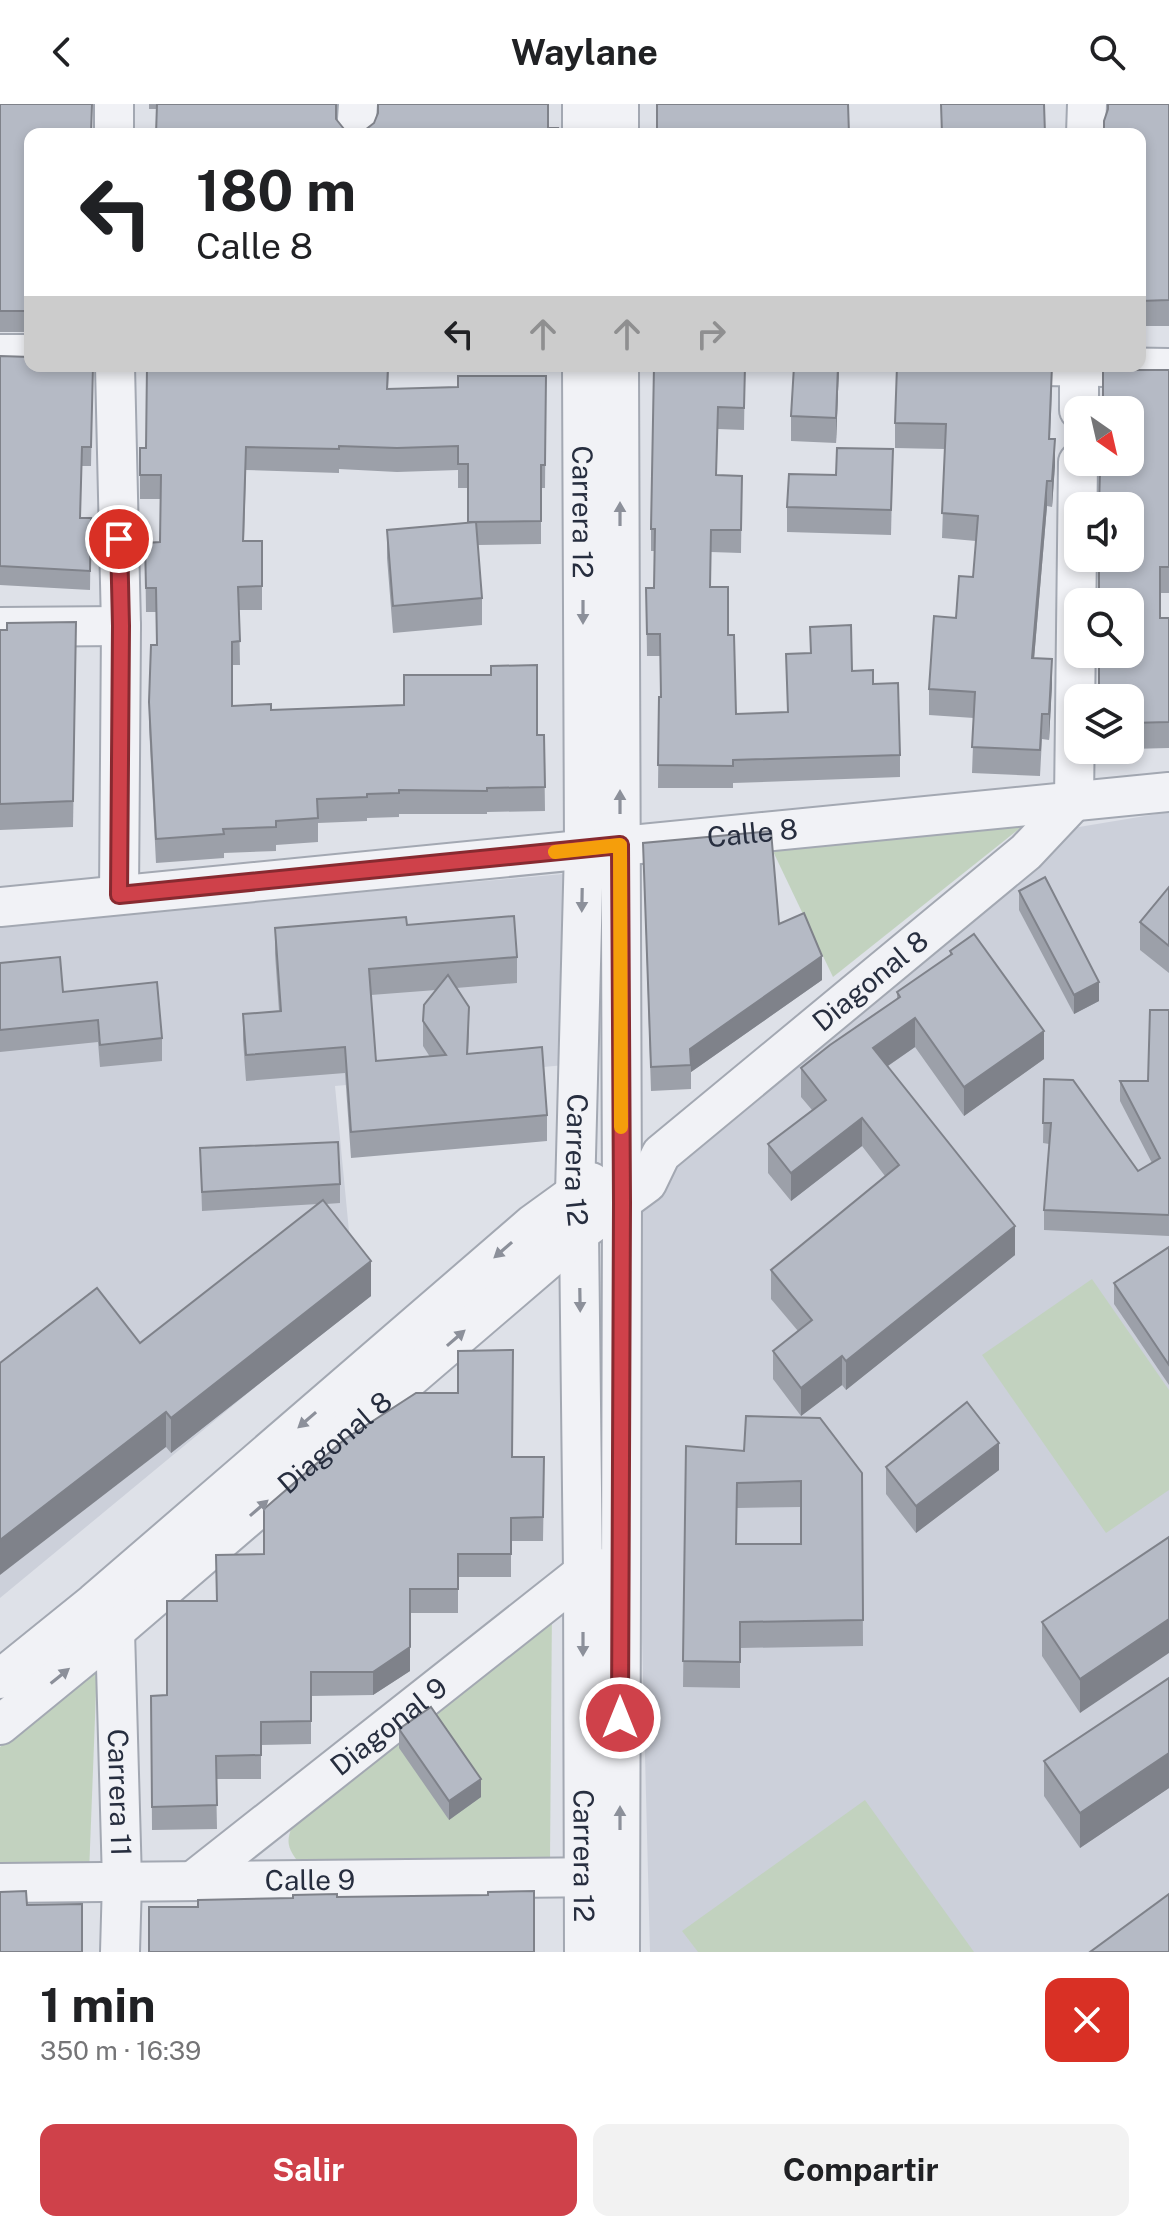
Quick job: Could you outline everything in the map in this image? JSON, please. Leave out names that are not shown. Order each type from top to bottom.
[{"type":"street","points":[[114,104],[114,128]]},
{"type":"street","points":[[356,128],[358,104]]},
{"type":"street","points":[[582,104],[582,128]]},
{"type":"street","points":[[619,104],[619,128]]},
{"type":"street","points":[[1086,128],[1087,104]]},
{"type":"street","points":[[0,354],[24,354]]},
{"type":"street","points":[[1146,367],[1169,368]]},
{"type":"street","points":[[115,372],[121,626],[119,895]]},
{"type":"street","name":"Carrera 12","points":[[582,372],[602,847],[622,1202],[620,1560],[602,1877],[584,1952]]},
{"type":"street","name":"Carrera 12","points":[[619,372],[602,847],[575,1194],[579,1233],[583,1573],[602,1877],[620,1952]]},
{"type":"street","points":[[1079,372],[1079,396]]},
{"type":"street","points":[[1074,801],[1078,476]]},
{"type":"street","points":[[0,627],[121,626]]},
{"type":"street","name":"Calle 8","points":[[0,907],[1169,792]]},
{"type":"street","name":"Diagonal 8","points":[[0,1679],[105,1617],[579,1233],[647,1183],[661,1154],[1026,852],[1074,801]]},
{"type":"street","name":"Diagonal 8","points":[[0,1725],[105,1617],[533,1224],[621,1160],[637,1153],[661,1154]]},
{"type":"street","name":"Diagonal 9","points":[[194,1880],[583,1573],[620,1560]]},
{"type":"street","name":"Carrera 11","points":[[105,1617],[122,1881],[120,1952]]},
{"type":"street","points":[[293,1801],[279,1820],[276,1842],[284,1864],[300,1880]]},
{"type":"street","name":"Calle 9","points":[[0,1883],[602,1877]]},
{"type":"shaded area","points":[[1169,812],[1169,1952],[650,1952],[631,1207],[1073,828]]},
{"type":"shaded area","points":[[563,874],[565,1065],[335,1086],[356,1304],[0,1598],[0,924]]},
{"type":"green space","points":[[1024,825],[833,977],[769,843]]},
{"type":"green space","points":[[1092,1279],[1169,1390],[1169,1490],[1106,1533],[982,1355]]},
{"type":"green space","points":[[552,1606],[550,1863],[306,1871],[293,1855],[288,1842],[301,1809]]},
{"type":"green space","points":[[97,1666],[89,1874],[0,1873],[0,1747]]},
{"type":"green space","points":[[865,1800],[974,1952],[698,1952],[682,1931]]},
{"type":"building","points":[[0,104],[92,104],[91,128],[24,128],[24,311],[0,311]]},
{"type":"building","points":[[157,104],[336,104],[336,119],[343,128],[156,128]]},
{"type":"building","points":[[378,104],[548,104],[548,128],[368,128],[374,123]]},
{"type":"building","points":[[657,104],[848,104],[849,128],[657,128]]},
{"type":"building","points":[[941,104],[1044,104],[1045,128],[942,128]]},
{"type":"building","points":[[1108,104],[1169,104],[1169,300],[1146,301],[1146,128],[1104,128]]},
{"type":"building","points":[[0,356],[24,357],[24,372],[93,372],[91,447],[82,447],[80,518],[91,518],[90,571],[0,566]]},
{"type":"building","points":[[1169,370],[1169,567],[1160,567],[1160,618],[1169,618],[1169,722],[1144,723],[1144,684],[1099,684],[1099,668],[1144,668],[1144,588],[1099,588],[1099,572],[1144,572],[1144,492],[1099,492],[1100,476],[1144,476],[1144,396],[1103,396],[1103,372]]},
{"type":"building","points":[[147,372],[388,372],[387,389],[458,387],[458,376],[546,376],[541,521],[468,522],[468,464],[458,464],[458,446],[339,446],[339,449],[246,447],[243,541],[262,541],[262,586],[238,587],[240,641],[232,642],[232,706],[271,704],[271,710],[404,705],[404,675],[491,675],[491,666],[537,665],[537,735],[544,735],[545,787],[487,788],[487,791],[399,790],[399,793],[367,794],[367,797],[317,799],[318,818],[276,821],[276,827],[223,829],[224,834],[156,839],[149,702],[151,645],[157,645],[156,588],[146,588],[145,543],[160,542],[161,475],[140,475],[140,448],[146,448]]},
{"type":"building","points":[[654,372],[745,372],[744,408],[718,407],[716,475],[742,476],[741,530],[711,530],[710,587],[728,587],[728,635],[734,635],[736,714],[788,712],[786,654],[811,653],[810,627],[851,625],[852,671],[873,670],[873,684],[898,683],[900,755],[733,760],[733,766],[658,765],[660,634],[647,634],[646,588],[654,588],[655,529],[651,529]]},
{"type":"building","points":[[794,372],[838,372],[836,418],[791,416]]},
{"type":"building","points":[[897,372],[1052,372],[1049,439],[1055,439],[1052,481],[1047,481],[1032,658],[1052,659],[1049,714],[1042,714],[1040,750],[972,747],[975,692],[929,689],[934,616],[956,618],[959,576],[973,577],[978,516],[942,513],[946,424],[895,423]]},
{"type":"building","points":[[837,448],[893,449],[891,510],[787,507],[789,474],[836,475]]},
{"type":"building","points":[[476,522],[482,598],[393,606],[387,530]]},
{"type":"building","points":[[76,622],[73,801],[0,804],[0,630],[7,630],[7,623]]},
{"type":"building","points":[[771,831],[779,924],[804,913],[822,956],[690,1049],[691,1065],[651,1067],[643,843]]},
{"type":"building","points":[[1045,877],[1099,982],[1074,995],[1019,891]]},
{"type":"building","points":[[1169,887],[1169,946],[1140,922]]},
{"type":"building","points":[[514,916],[517,957],[369,969],[376,1061],[446,1055],[423,1021],[424,1005],[448,975],[469,1007],[467,1054],[542,1047],[547,1115],[351,1132],[345,1047],[246,1055],[243,1014],[281,1011],[275,928],[406,917],[407,925]]},
{"type":"building","points":[[974,934],[1044,1031],[964,1087],[915,1018],[873,1048],[1015,1226],[846,1361],[842,1356],[801,1388],[773,1351],[812,1320],[771,1270],[899,1165],[862,1118],[791,1173],[768,1144],[826,1100],[801,1068],[900,997],[897,992],[952,954],[950,951]]},
{"type":"building","points":[[60,957],[63,992],[157,982],[162,1038],[100,1045],[98,1020],[0,1030],[0,963]]},
{"type":"building","points":[[1150,1010],[1169,1010],[1169,1215],[1044,1210],[1051,1123],[1043,1123],[1044,1079],[1073,1080],[1138,1171],[1160,1158],[1120,1081],[1148,1081]]},
{"type":"building","points":[[338,1142],[340,1184],[202,1192],[200,1148]]},
{"type":"building","points":[[323,1200],[371,1261],[171,1418],[166,1412],[0,1540],[0,1363],[97,1288],[140,1343]]},
{"type":"building","points":[[1169,1247],[1169,1365],[1114,1283]]},
{"type":"building","points":[[513,1350],[512,1457],[544,1457],[543,1517],[511,1518],[511,1554],[458,1554],[458,1589],[410,1589],[410,1647],[373,1672],[311,1672],[311,1721],[261,1722],[261,1755],[216,1756],[217,1805],[152,1807],[151,1696],[167,1695],[167,1601],[217,1601],[216,1555],[264,1554],[264,1509],[345,1439],[416,1393],[458,1393],[458,1351]]},
{"type":"building","points":[[967,1402],[999,1443],[916,1506],[886,1467]]},
{"type":"building","points":[[746,1416],[820,1418],[862,1473],[863,1620],[740,1622],[740,1662],[683,1661],[686,1446],[744,1451]],"holes":[[[801,1481],[801,1544],[736,1544],[737,1483]]]},
{"type":"building","points":[[1169,1537],[1169,1619],[1080,1679],[1042,1622]]},
{"type":"building","points":[[1169,1678],[1169,1753],[1080,1813],[1044,1761]]},
{"type":"building","points":[[431,1707],[481,1779],[449,1801],[399,1729]]},
{"type":"building","points":[[26,1891],[27,1905],[82,1904],[82,1952],[0,1952],[0,1892]]},
{"type":"building","points":[[534,1891],[534,1952],[149,1952],[149,1907],[198,1907],[198,1900],[293,1898],[293,1895],[488,1895],[488,1892]]},
{"type":"building","points":[[1169,1894],[1169,1952],[1090,1952]]},
{"type":"slow traffic","points":[[555,852],[620,845],[621,1127]]},
{"type":"route","points":[[119,539],[119,895],[620,845],[620,1718]]}]
